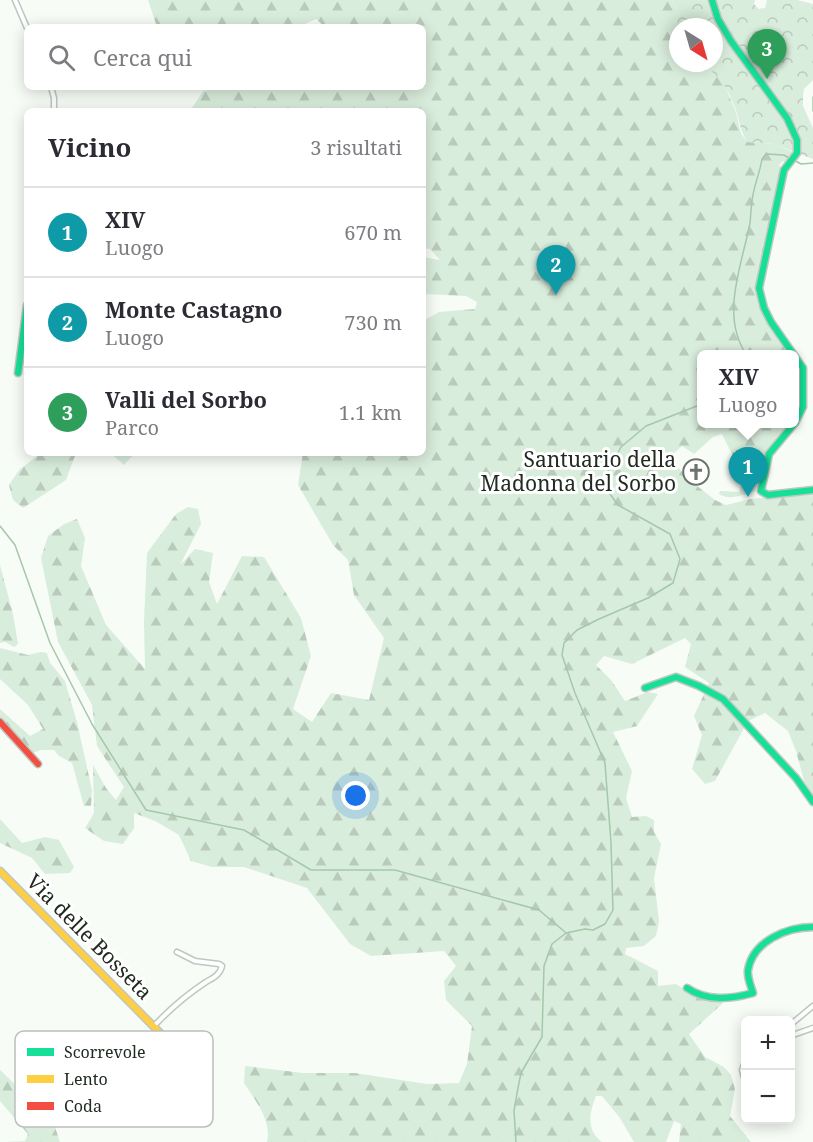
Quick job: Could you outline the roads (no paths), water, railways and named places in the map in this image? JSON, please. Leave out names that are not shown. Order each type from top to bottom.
[{"type":"street","points":[[15,0],[25,24]]},
{"type":"street","points":[[712,0],[718,19],[731,41],[787,118],[798,144],[796,155],[787,166],[778,193],[759,288],[764,308],[771,322],[790,350]]},
{"type":"street","points":[[52,90],[54,108]]},
{"type":"street","points":[[18,373],[24,328]]},
{"type":"street","points":[[799,362],[803,368],[803,407],[799,414]]},
{"type":"street","points":[[790,428],[769,454],[760,491],[768,495],[813,490]]},
{"type":"street","points":[[645,688],[676,678],[699,686],[723,699],[796,778],[813,802]]},
{"type":"street","points":[[0,722],[38,764]]},
{"type":"street","name":"Via delle Bosseta","points":[[0,871],[158,1031]]},
{"type":"street","points":[[687,988],[694,994],[708,997],[753,993],[748,980],[748,970],[758,952],[767,943],[791,928],[813,927]]},
{"type":"street","name":"Via delle Bosseta","points":[[154,1027],[180,1000],[222,970],[219,964],[198,962],[177,952]]},
{"type":"street","points":[[795,1020],[813,1005]]},
{"type":"street","points":[[795,1034],[813,1028]]},
{"type":"waterway","points":[[813,97],[813,111]]},
{"type":"waterway","points":[[744,350],[738,339],[735,323],[735,290],[750,223],[754,191],[762,159],[766,154],[784,155],[789,158]]},
{"type":"waterway","points":[[794,160],[801,164],[813,163]]},
{"type":"waterway","points":[[516,1142],[514,1111],[518,1088],[521,1073],[542,1037],[544,966],[552,944],[566,933],[585,929],[593,930],[605,924],[613,910],[605,763],[575,693],[562,655],[564,643],[577,630],[648,598],[673,583],[680,559],[670,534],[618,505],[605,487],[606,475],[621,447],[646,426],[697,406]]},
{"type":"waterway","points":[[0,526],[15,545],[50,643],[92,724],[146,810],[244,830],[311,870],[395,870],[539,910],[565,932]]},
{"type":"place","name":"Valli del Sorbo","points":[[767,79]]},
{"type":"place","name":"Monte Castagno","points":[[556,295]]},
{"type":"place","name":"Santuario della Madonna del Sorbo","points":[[696,472]]},
{"type":"place","name":"XIV","points":[[748,497]]}]
